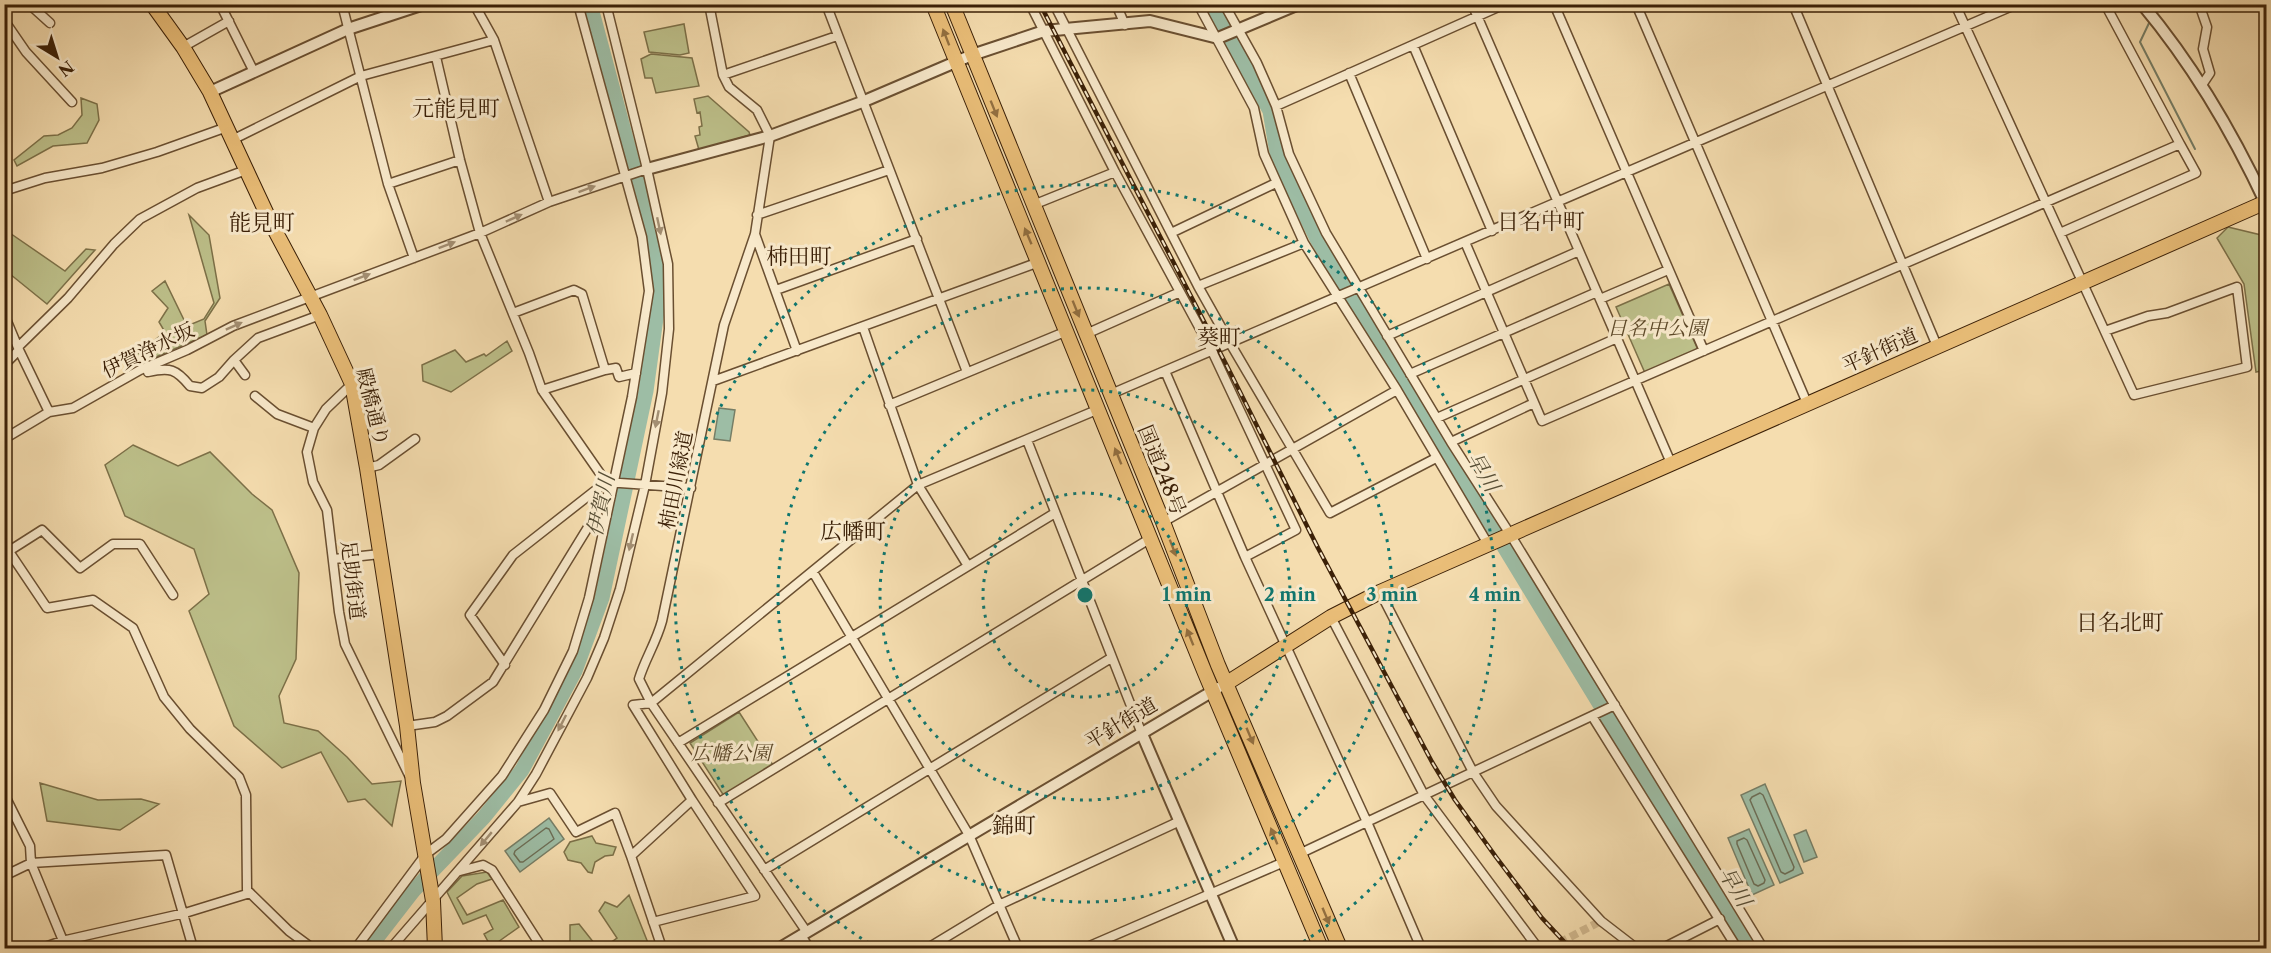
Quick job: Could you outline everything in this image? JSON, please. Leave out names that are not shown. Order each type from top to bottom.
[{"type":"main road","name":"殿橋通り","points":[[152,4],[183,47],[210,92],[271,223],[320,315],[351,384],[367,468],[407,726],[413,783],[427,858],[435,948]]},
{"type":"main road","name":"国道248号","points":[[933,4],[1213,691],[1321,948]]},
{"type":"main road","name":"国道248号","points":[[952,4],[1227,682],[1340,948]]},
{"type":"main road","name":"平針街道","points":[[1227,682],[1331,617],[1380,592],[2266,203]]},
{"type":"street","points":[[29,4],[50,23]]},
{"type":"street","points":[[220,4],[255,72]]},
{"type":"street","points":[[342,4],[388,184],[414,258]]},
{"type":"street","points":[[210,92],[348,28],[424,4]]},
{"type":"street","points":[[474,4],[494,40],[549,202]]},
{"type":"street","points":[[356,948],[427,858],[446,840],[502,776],[544,710],[573,651],[586,609],[636,373],[649,291],[642,237],[578,4]]},
{"type":"street","points":[[391,948],[432,896],[460,871],[518,802],[536,774],[587,678],[604,638],[620,589],[645,485],[662,393],[669,329],[668,264],[606,4]]},
{"type":"street","points":[[709,4],[723,75],[729,87],[757,110],[770,136]]},
{"type":"street","points":[[826,4],[967,372]]},
{"type":"street","points":[[1030,4],[1115,172],[1212,351],[1296,530],[1245,557]]},
{"type":"street","points":[[1054,4],[1198,286],[1330,513],[1436,458]]},
{"type":"street","points":[[1116,4],[1125,24]]},
{"type":"street","points":[[1198,4],[1254,108],[1264,154],[1304,243],[1397,390],[1488,544]]},
{"type":"street","points":[[1224,4],[1257,63],[1276,106],[1288,154],[1326,233],[1451,442],[1510,534],[1763,948]]},
{"type":"street","points":[[647,169],[770,136],[862,102],[972,55],[1044,31],[1150,21],[1218,38],[1299,4]]},
{"type":"street","points":[[1472,4],[1671,463]]},
{"type":"street","points":[[1276,106],[1505,4]]},
{"type":"street","points":[[1554,4],[1704,351]]},
{"type":"street","points":[[1636,4],[1807,404]]},
{"type":"street","points":[[1793,4],[1937,346]]},
{"type":"street","points":[[1955,4],[2134,395],[2247,367],[2237,287],[2167,313],[2148,316],[2105,331]]},
{"type":"street","points":[[1110,394],[2017,4]]},
{"type":"street","points":[[2060,233],[2196,173],[2105,4]]},
{"type":"street","points":[[2142,4],[2182,53],[2202,85],[2266,203]]},
{"type":"street","points":[[2199,4],[2207,27],[2203,49],[2210,73],[2202,85]]},
{"type":"street","points":[[4,20],[26,52],[72,102]]},
{"type":"street","points":[[183,47],[229,21]]},
{"type":"street","points":[[723,75],[837,36]]},
{"type":"street","points":[[4,191],[45,178],[102,168],[229,133],[361,76],[494,40]]},
{"type":"street","points":[[1413,45],[1492,231]]},
{"type":"street","points":[[436,57],[480,233],[543,390],[611,484]]},
{"type":"street","points":[[1348,74],[1427,259]]},
{"type":"street","name":"柿田川緑道","points":[[770,136],[755,234],[724,325],[657,642],[639,679],[651,703],[764,870],[803,933],[809,948]]},
{"type":"street","points":[[1465,242],[1542,421],[2180,144]]},
{"type":"street","points":[[388,184],[460,160]]},
{"type":"street","name":"伊賀浄水坂","points":[[4,439],[49,412],[73,408],[140,370],[187,350],[233,326],[480,233],[549,202],[647,169]]},
{"type":"street","points":[[4,364],[68,298],[114,244],[140,219],[197,188],[246,170]]},
{"type":"street","points":[[757,215],[890,170]]},
{"type":"street","points":[[1033,205],[1115,172]]},
{"type":"street","points":[[1171,233],[1276,183]]},
{"type":"street","points":[[755,234],[797,351]]},
{"type":"street","points":[[776,290],[917,239]]},
{"type":"street","points":[[1198,286],[1304,243]]},
{"type":"street","points":[[1387,336],[1579,251]]},
{"type":"street","points":[[713,381],[1039,262]]},
{"type":"street","points":[[1410,374],[1504,333],[1668,270]]},
{"type":"street","points":[[513,313],[574,290],[582,294],[605,370]]},
{"type":"street","points":[[1086,334],[1180,292]]},
{"type":"street","points":[[4,314],[49,412]]},
{"type":"street","points":[[148,372],[164,369],[179,373],[190,386],[202,388],[219,377],[258,338],[320,315]]},
{"type":"street","points":[[863,327],[918,485],[968,566]]},
{"type":"street","points":[[889,405],[1067,331]]},
{"type":"street","points":[[1437,418],[1617,338]]},
{"type":"street","points":[[234,360],[246,375]]},
{"type":"street","points":[[543,390],[605,370],[616,368],[619,377],[636,373]]},
{"type":"street","points":[[1165,371],[1216,492],[1367,822],[1421,948]]},
{"type":"street","name":"足助街道","points":[[351,384],[326,409],[314,428],[307,452],[313,482],[327,510],[345,644],[413,783]]},
{"type":"street","points":[[1163,522],[1397,390]]},
{"type":"street","points":[[255,396],[277,414],[314,428]]},
{"type":"street","points":[[1451,442],[1534,403]]},
{"type":"street","points":[[653,922],[755,896],[633,705],[651,703],[918,485],[1099,410]]},
{"type":"street","points":[[367,468],[379,465],[415,439]]},
{"type":"street","points":[[1027,440],[1111,658],[1234,948]]},
{"type":"street","points":[[407,726],[435,722],[447,716],[493,682],[611,484]]},
{"type":"street","points":[[505,665],[470,615],[513,555],[611,484],[691,488]]},
{"type":"street","points":[[678,742],[1055,513]]},
{"type":"street","points":[[7,548],[42,530],[80,568],[113,544],[140,544],[172,595]]},
{"type":"street","points":[[718,802],[1151,538]]},
{"type":"street","points":[[4,568],[7,548]]},
{"type":"street","points":[[7,548],[47,608],[93,600],[133,628],[164,697],[190,729],[239,777],[246,795],[247,890],[289,931],[312,948]]},
{"type":"street","points":[[334,559],[380,554]]},
{"type":"street","points":[[813,572],[969,835],[1018,948]]},
{"type":"street","points":[[1380,592],[1473,772],[1496,806],[1601,921],[1636,948]]},
{"type":"street","points":[[1331,617],[1424,795],[1538,948]]},
{"type":"street","points":[[764,870],[1111,658]]},
{"type":"street","name":"平針街道","points":[[780,948],[1227,682]]},
{"type":"street","points":[[1299,854],[1615,705]]},
{"type":"street","points":[[1592,716],[1737,948]]},
{"type":"street","points":[[4,794],[30,846],[31,863],[64,945]]},
{"type":"street","points":[[518,802],[550,794],[576,832],[615,813],[662,948]]},
{"type":"street","points":[[631,856],[692,800]]},
{"type":"street","points":[[928,948],[999,905],[1180,821]]},
{"type":"street","points":[[4,876],[31,863],[166,855],[193,948]]},
{"type":"street","points":[[1085,948],[1284,861]]},
{"type":"street","points":[[460,871],[483,865],[492,870],[542,948]]},
{"type":"street","points":[[42,948],[64,945],[185,914],[250,893]]},
{"type":"street","points":[[1663,948],[1720,919]]},
{"type":"street","points":[[349,948],[365,936]]},
{"type":"green space","points":[[684,24],[689,53],[680,55],[649,52],[644,32]]},
{"type":"green space","points":[[651,54],[692,58],[699,86],[656,93],[652,78],[645,78],[641,59]]},
{"type":"green space","points":[[708,96],[750,135],[699,150],[695,136],[700,135],[699,127],[702,126],[700,112],[697,113],[694,99]]},
{"type":"green space","points":[[81,98],[97,104],[99,120],[87,143],[53,146],[17,166],[14,160],[44,136],[58,135],[72,128],[82,115]]},
{"type":"green space","points":[[189,215],[209,235],[220,298],[205,321],[207,335],[142,363],[136,355],[165,332],[159,322],[168,308],[152,291],[165,281],[187,326],[204,319],[214,303]]},
{"type":"green space","points":[[2228,227],[2261,235],[2266,247],[2266,370],[2256,372],[2244,284],[2217,238]]},
{"type":"green space","points":[[4,229],[65,271],[86,249],[95,250],[47,304],[5,270]]},
{"type":"green space","name":"日名中公園","points":[[1669,284],[1698,350],[1645,373],[1616,307]]},
{"type":"green space","points":[[507,341],[512,351],[451,392],[423,381],[422,365],[455,350],[466,362],[484,354],[486,356]]},
{"type":"green space","points":[[133,445],[178,466],[210,452],[252,494],[272,510],[299,573],[296,659],[279,696],[284,723],[318,731],[372,784],[401,781],[392,826],[365,799],[348,802],[321,752],[282,768],[234,726],[189,611],[209,594],[194,549],[125,516],[105,465]]},
{"type":"green space","name":"広幡公園","points":[[739,712],[773,765],[724,796],[690,743]]},
{"type":"green space","points":[[40,783],[98,800],[141,799],[159,804],[120,830],[47,821]]},
{"type":"green space","points":[[592,836],[596,843],[616,847],[613,855],[605,856],[595,862],[592,873],[588,872],[581,863],[568,860],[564,852],[570,842]]},
{"type":"green space","points":[[487,872],[492,879],[477,884],[457,898],[467,915],[503,900],[519,927],[491,947],[484,934],[493,929],[486,915],[463,924],[447,892],[462,876]]},
{"type":"green space","points":[[629,895],[650,948],[603,948],[617,938],[599,911],[605,902],[617,907]]},
{"type":"green space","points":[[579,924],[598,948],[570,948],[570,925]]},
{"type":"water","points":[[719,408],[735,410],[730,441],[714,439]]},
{"type":"water","points":[[1765,784],[1803,873],[1780,883],[1741,795]]},
{"type":"water","points":[[549,818],[564,839],[520,872],[505,851]]},
{"type":"water","points":[[1749,829],[1774,885],[1752,895],[1728,838]]},
{"type":"water","points":[[1806,830],[1817,857],[1804,862],[1794,835]]},
{"type":"waterway","name":"伊賀川","points":[[369,948],[414,890],[484,817],[522,770],[575,671],[602,598],[646,391],[657,311],[658,272],[651,232],[590,4]]},
{"type":"waterway","name":"早川","points":[[1211,4],[1270,111],[1278,159],[1317,239],[1748,948]]},
{"type":"waterway","points":[[2154,13],[2158,4]]},
{"type":"waterway","points":[[2150,21],[2140,42],[2195,149]]},
{"type":"tunnel","points":[[1549,948],[1601,921]]},
{"type":"railway","points":[[1040,4],[1318,548],[1432,762],[1455,800],[1496,857],[1542,918],[1570,948]]},
{"type":"district","name":"元能見町","points":[[456,108]]},
{"type":"district","name":"日名中町","points":[[1541,221]]},
{"type":"district","name":"能見町","points":[[262,222]]},
{"type":"district","name":"柿田町","points":[[799,256]]},
{"type":"district","name":"葵町","points":[[1219,337]]},
{"type":"district","name":"広幡町","points":[[853,531]]},
{"type":"district","name":"日名北町","points":[[2120,622]]},
{"type":"district","name":"錦町","points":[[1014,825]]}]
